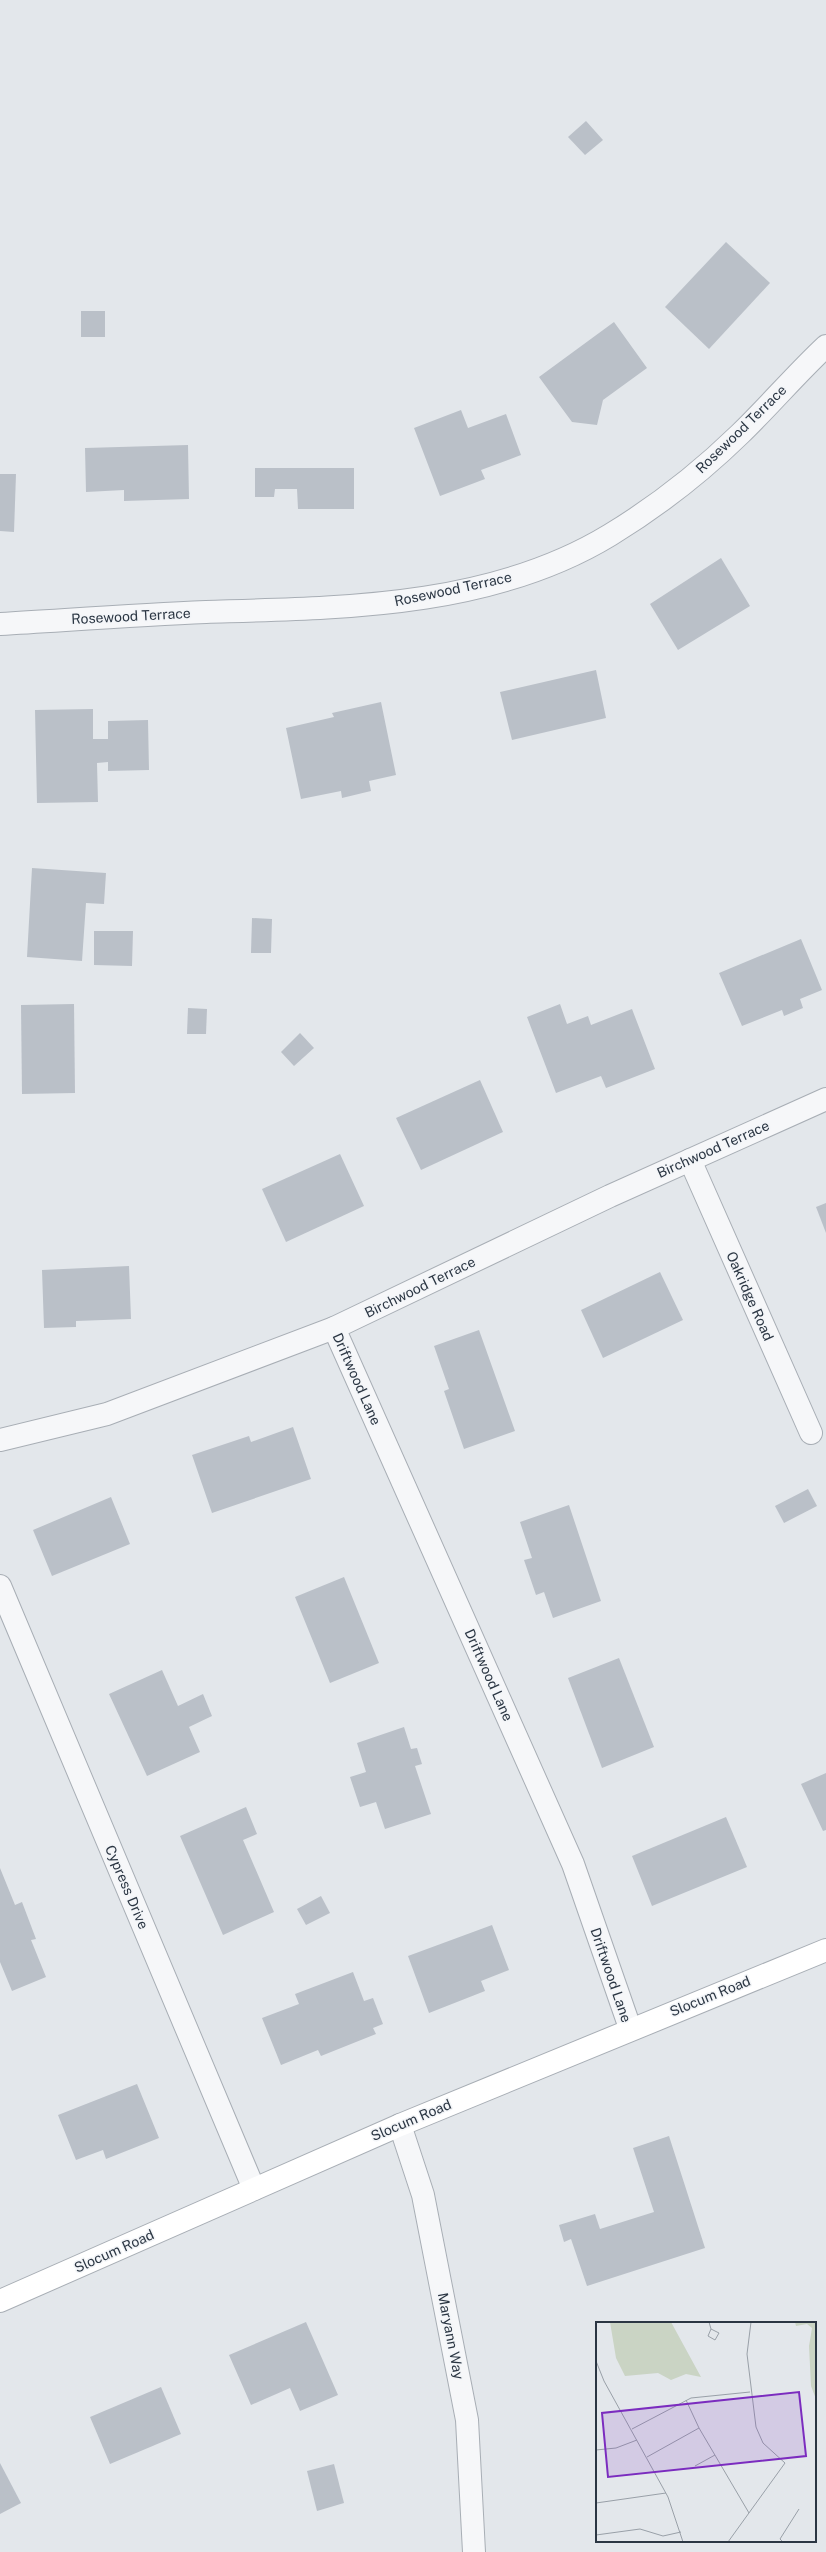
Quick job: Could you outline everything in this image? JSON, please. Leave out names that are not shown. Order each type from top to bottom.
[{"type":"main road","name":"Slocum Road","points":[[0,2301],[400,2124],[630,2028],[826,1950]]},
{"type":"street","name":"Rosewood Terrace","points":[[0,624],[203,612],[333,608],[397,602],[454,592],[527,572],[578,552],[609,536],[668,495],[738,436],[826,346]]},
{"type":"street","name":"Birchwood Terrace","points":[[0,1440],[107,1414],[334,1328],[690,1160],[826,1098]]},
{"type":"street","name":"Oakridge Road","points":[[690,1160],[811,1433]]},
{"type":"street","name":"Driftwood Lane","points":[[334,1328],[573,1864],[630,2028]]},
{"type":"street","name":"Cypress Drive","points":[[0,1586],[254,2189]]},
{"type":"street","name":"Maryann Way","points":[[400,2124],[423,2195],[467,2420],[474,2552]]},
{"type":"building","points":[[586,121],[603,140],[585,155],[568,137]]},
{"type":"building","points":[[726,242],[770,283],[709,349],[665,307]]},
{"type":"building","points":[[81,311],[105,311],[105,337],[81,337]]},
{"type":"building","points":[[614,322],[647,368],[603,400],[597,425],[572,422],[539,377]]},
{"type":"building","points":[[461,410],[468,428],[506,414],[521,455],[481,470],[485,479],[440,496],[414,428]]},
{"type":"building","points":[[188,445],[189,499],[124,501],[124,490],[86,492],[85,448]]},
{"type":"building","points":[[255,468],[354,468],[354,509],[298,509],[297,489],[275,489],[274,497],[255,497]]},
{"type":"building","points":[[0,474],[16,474],[14,532],[0,531]]},
{"type":"building","points":[[721,558],[750,606],[678,650],[650,604]]},
{"type":"building","points":[[596,670],[606,718],[512,740],[500,692]]},
{"type":"building","points":[[381,702],[396,775],[369,781],[371,791],[342,798],[341,791],[301,799],[286,728],[334,717],[332,713]]},
{"type":"building","points":[[93,709],[93,739],[108,739],[108,721],[148,720],[149,770],[108,771],[108,762],[97,763],[98,802],[37,803],[35,710]]},
{"type":"building","points":[[32,868],[106,873],[104,904],[86,903],[82,961],[27,957]]},
{"type":"building","points":[[252,918],[272,919],[271,953],[251,953]]},
{"type":"building","points":[[94,931],[133,931],[132,966],[94,965]]},
{"type":"building","points":[[801,939],[822,990],[800,999],[803,1008],[784,1016],[782,1010],[742,1026],[719,973]]},
{"type":"building","points":[[74,1004],[75,1093],[22,1094],[21,1005]]},
{"type":"building","points":[[560,1004],[567,1024],[588,1016],[591,1025],[632,1009],[655,1069],[606,1088],[601,1076],[556,1093],[527,1017]]},
{"type":"building","points":[[188,1008],[207,1009],[206,1034],[187,1034]]},
{"type":"building","points":[[300,1033],[314,1048],[294,1066],[281,1052]]},
{"type":"building","points":[[480,1080],[503,1132],[421,1170],[396,1118]]},
{"type":"building","points":[[340,1154],[364,1206],[286,1242],[262,1189]]},
{"type":"building","points":[[826,1203],[826,1233],[816,1207]]},
{"type":"building","points":[[129,1266],[131,1319],[76,1321],[76,1327],[44,1328],[42,1270]]},
{"type":"building","points":[[660,1272],[683,1320],[603,1358],[581,1310]]},
{"type":"building","points":[[479,1330],[515,1431],[464,1449],[444,1391],[449,1389],[434,1346]]},
{"type":"building","points":[[293,1427],[311,1479],[212,1513],[192,1455],[249,1436],[251,1442]]},
{"type":"building","points":[[808,1489],[817,1506],[784,1523],[775,1506]]},
{"type":"building","points":[[111,1497],[130,1544],[52,1576],[33,1530]]},
{"type":"building","points":[[569,1505],[601,1601],[553,1618],[544,1592],[536,1595],[524,1560],[532,1558],[520,1522]]},
{"type":"building","points":[[344,1577],[379,1663],[330,1683],[295,1597]]},
{"type":"building","points":[[619,1658],[654,1747],[602,1768],[568,1678]]},
{"type":"building","points":[[162,1670],[178,1706],[203,1694],[212,1716],[189,1727],[200,1752],[147,1776],[109,1694]]},
{"type":"building","points":[[404,1727],[411,1749],[417,1748],[422,1764],[415,1766],[431,1814],[385,1829],[376,1802],[360,1807],[350,1777],[366,1772],[357,1743]]},
{"type":"building","points":[[826,1773],[826,1830],[823,1831],[801,1784]]},
{"type":"building","points":[[246,1807],[257,1834],[243,1840],[274,1912],[223,1935],[180,1836]]},
{"type":"building","points":[[726,1817],[747,1867],[652,1906],[632,1856]]},
{"type":"building","points":[[0,1868],[15,1905],[22,1902],[36,1939],[31,1940],[46,1977],[12,1991],[0,1962]]},
{"type":"building","points":[[321,1896],[330,1913],[306,1925],[297,1909]]},
{"type":"building","points":[[492,1925],[509,1970],[481,1981],[485,1991],[429,2013],[408,1956]]},
{"type":"building","points":[[353,1972],[364,2001],[373,1998],[383,2024],[373,2028],[376,2034],[321,2056],[318,2050],[281,2065],[262,2018],[299,2004],[295,1994]]},
{"type":"building","points":[[137,2084],[159,2138],[106,2159],[103,2150],[76,2160],[58,2115]]},
{"type":"building","points":[[669,2136],[705,2248],[587,2286],[571,2239],[564,2242],[559,2225],[595,2214],[600,2229],[654,2212],[633,2148]]},
{"type":"building","points":[[306,2322],[338,2395],[300,2411],[290,2388],[251,2405],[229,2355]]},
{"type":"building","points":[[161,2387],[181,2434],[110,2464],[90,2417]]},
{"type":"building","points":[[0,2463],[21,2503],[0,2514]]},
{"type":"building","points":[[334,2464],[344,2503],[317,2511],[307,2471]]}]
